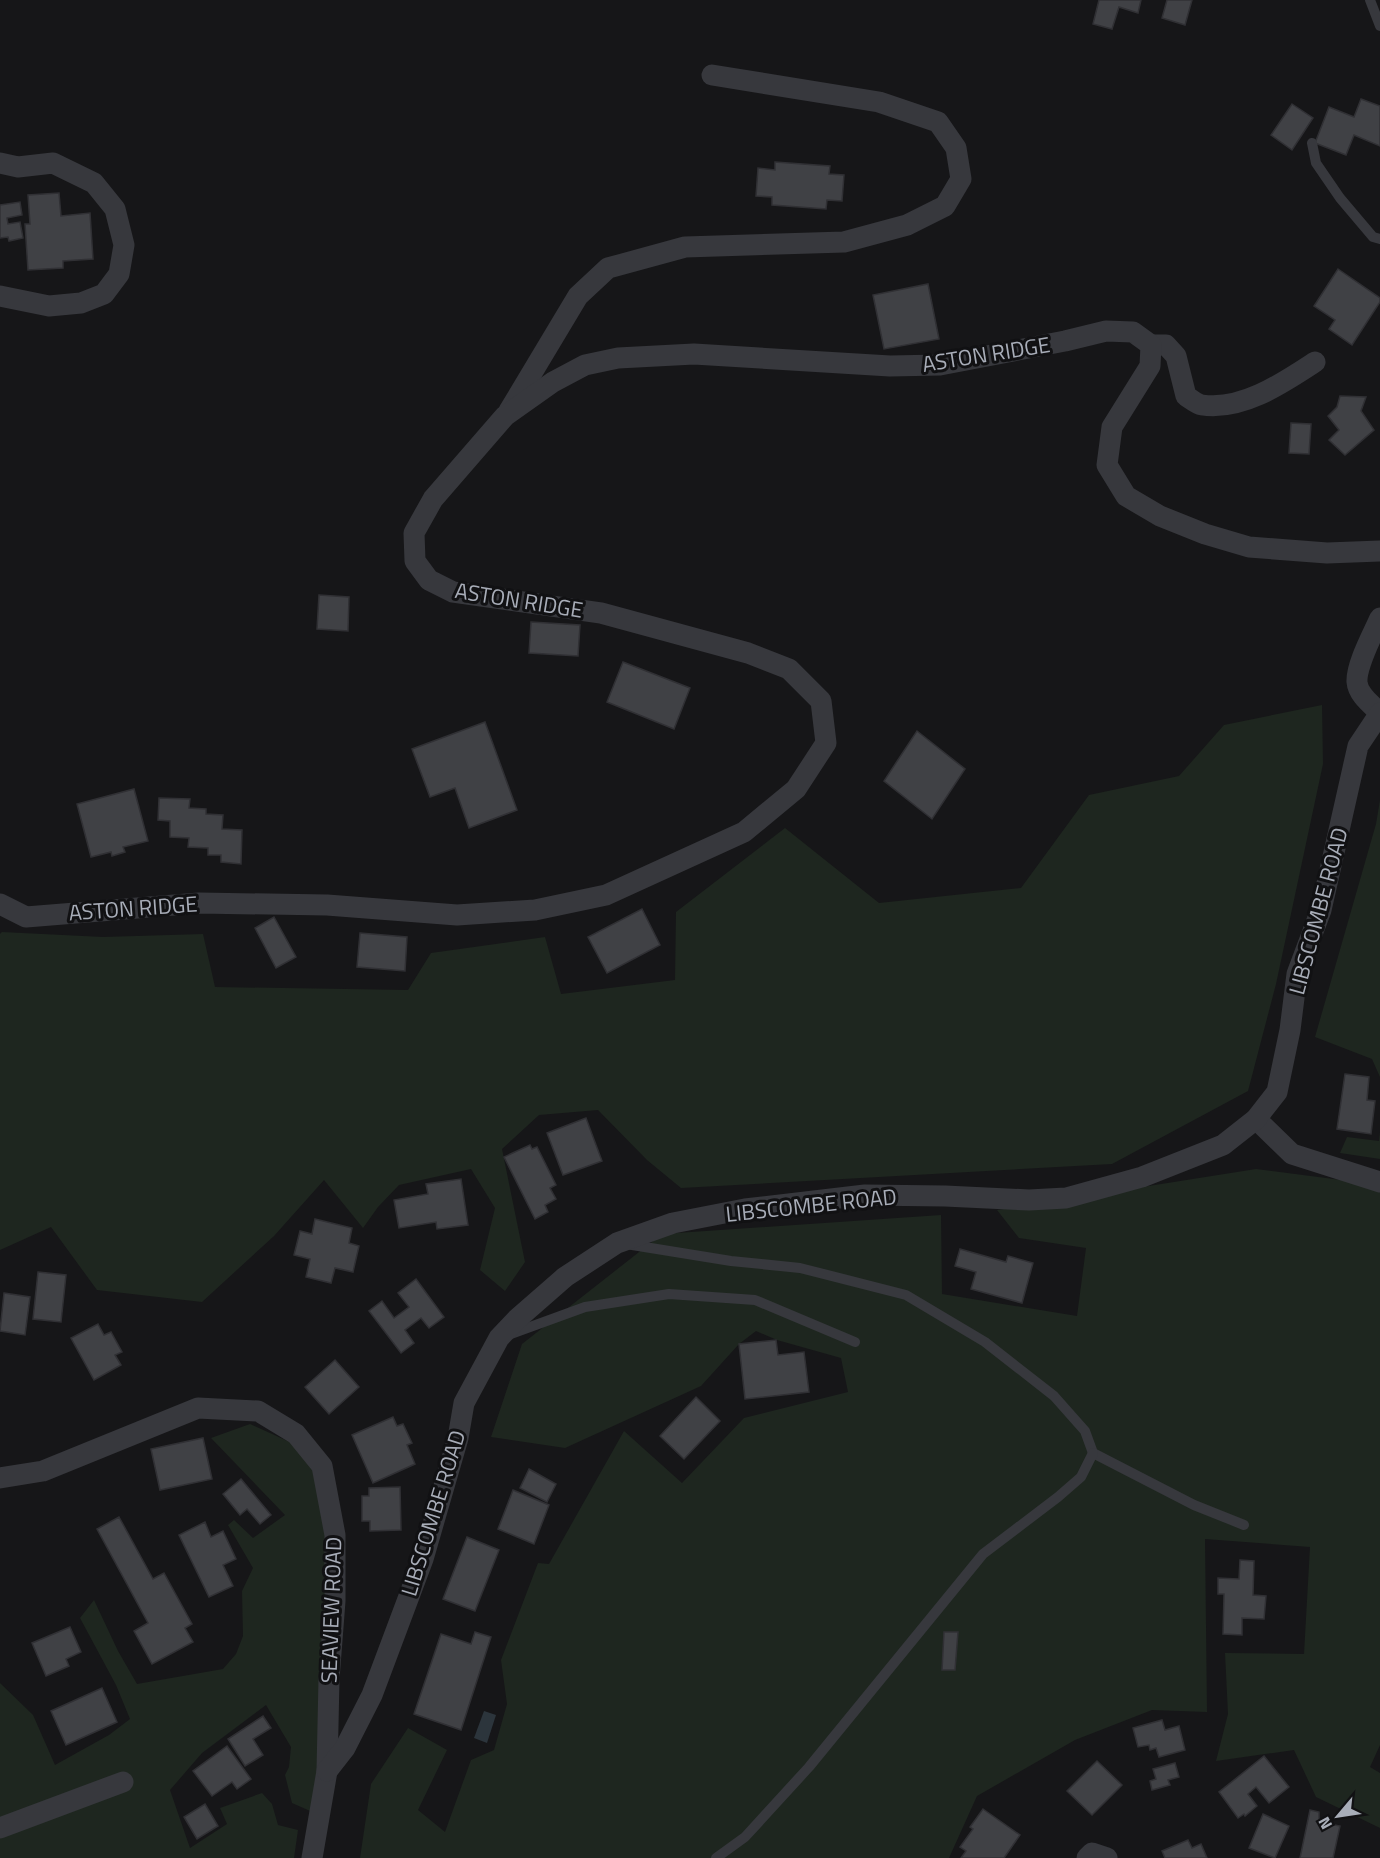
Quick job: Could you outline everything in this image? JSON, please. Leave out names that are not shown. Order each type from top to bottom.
[{"type":"street","points":[[505,416],[578,296],[608,268],[685,247],[844,242],[907,225],[945,206],[961,179],[956,147],[938,122],[879,102],[712,75]]},
{"type":"street","points":[[0,163],[18,167],[53,162],[94,183],[115,209],[124,244],[119,274],[104,294],[81,303],[49,306],[0,296]]},
{"type":"street","name":"ASTON RIDGE","points":[[0,904],[26,917],[199,903],[327,904],[457,915],[535,910],[606,895],[684,860],[744,832],[796,789],[826,743],[821,702],[789,669],[748,653],[601,613],[453,592],[429,580],[415,561],[414,533],[433,499],[505,416],[553,382],[585,365],[618,358],[694,354],[890,366],[940,365],[1106,331],[1133,332],[1151,345],[1166,345],[1176,356],[1186,396],[1200,405],[1218,405],[1245,400],[1286,381],[1315,362]]},
{"type":"street","points":[[1151,345],[1150,366],[1112,428],[1107,465],[1126,496],[1160,516],[1205,534],[1249,547],[1327,553],[1380,551]]},
{"type":"street","points":[[1380,618],[1360,668],[1357,682],[1362,694],[1380,713]]},
{"type":"street","name":"LIBSCOMBE ROAD","points":[[327,1771],[345,1748],[372,1695],[423,1559],[458,1438],[464,1403],[499,1338],[565,1277],[617,1243],[673,1223],[746,1209],[865,1196],[945,1196],[1029,1200],[1066,1198],[1142,1177],[1223,1145],[1256,1119],[1277,1092],[1290,1030],[1297,974],[1321,910],[1358,746],[1380,713]]},
{"type":"street","points":[[1256,1119],[1292,1154],[1380,1182]]},
{"type":"street","name":"SEAVIEW ROAD","points":[[0,1478],[44,1471],[144,1428],[198,1408],[258,1411],[296,1434],[322,1466],[335,1535],[335,1601],[329,1679],[327,1771],[312,1858]]},
{"type":"street","points":[[0,1828],[123,1782]]},
{"type":"street","points":[[1087,1858],[1092,1853],[1107,1858]]},
{"type":"lane","points":[[1370,0],[1380,26]]},
{"type":"lane","points":[[1312,143],[1316,163],[1340,198],[1373,237],[1380,239]]},
{"type":"lane","points":[[617,1243],[731,1261],[800,1268],[906,1295],[985,1342],[1054,1396],[1085,1431],[1093,1454],[1194,1505],[1244,1525]]},
{"type":"lane","points":[[499,1338],[585,1307],[669,1294],[755,1300],[855,1342]]},
{"type":"lane","points":[[716,1858],[745,1837],[809,1767],[983,1554],[1081,1477],[1093,1454]]},
{"type":"shaded area","points":[[1322,705],[1323,764],[1276,984],[1248,1091],[1112,1164],[681,1188],[647,1160],[598,1110],[539,1115],[502,1149],[525,1262],[505,1291],[480,1270],[495,1208],[471,1169],[399,1185],[378,1207],[363,1228],[324,1180],[274,1236],[202,1302],[97,1290],[51,1227],[0,1250],[0,934],[2,932],[103,937],[203,934],[215,987],[408,990],[431,953],[545,937],[561,994],[675,980],[676,912],[785,828],[879,903],[1021,888],[1089,795],[1179,776],[1224,725]]},
{"type":"shaded area","points":[[1380,800],[1380,1077],[1372,1059],[1315,1037],[1376,824]]},
{"type":"shaded area","points":[[1380,1132],[1380,1159],[1340,1153],[1347,1137],[1379,1141]]},
{"type":"shaded area","points":[[1256,1169],[1380,1185],[1380,1745],[1370,1767],[1380,1773],[1380,1828],[1316,1797],[1294,1750],[1216,1761],[1228,1714],[1225,1653],[1304,1654],[1310,1547],[1205,1539],[1207,1712],[1152,1710],[1075,1740],[977,1796],[949,1858],[360,1858],[371,1784],[408,1728],[447,1750],[418,1810],[445,1832],[471,1760],[494,1750],[507,1704],[501,1660],[538,1563],[549,1564],[624,1431],[682,1483],[744,1418],[848,1392],[841,1358],[777,1340],[756,1331],[739,1344],[701,1386],[565,1448],[491,1437],[522,1344],[662,1234],[941,1215],[942,1294],[1077,1316],[1086,1248],[1019,1238],[997,1210]]},
{"type":"shaded area","points":[[250,1424],[305,1449],[328,1507],[317,1814],[292,1803],[285,1775],[289,1767],[291,1747],[266,1705],[202,1753],[170,1790],[190,1848],[227,1824],[220,1808],[262,1793],[272,1804],[278,1825],[298,1830],[294,1858],[0,1858],[0,1683],[33,1715],[55,1765],[109,1735],[130,1719],[116,1685],[80,1618],[94,1600],[118,1651],[137,1684],[223,1669],[236,1654],[243,1636],[242,1591],[253,1568],[228,1525],[234,1520],[253,1538],[285,1515],[211,1438]]},
{"type":"shaded area","points":[[484,1711],[496,1715],[487,1743],[474,1738]]},
{"type":"building","points":[[1099,0],[1141,0],[1138,13],[1119,7],[1112,29],[1093,24]]},
{"type":"building","points":[[1167,0],[1192,0],[1185,25],[1162,18]]},
{"type":"building","points":[[1361,99],[1380,106],[1380,146],[1354,135],[1346,155],[1315,143],[1329,107],[1354,117]]},
{"type":"building","points":[[1292,104],[1313,118],[1292,150],[1271,135]]},
{"type":"building","points":[[775,162],[830,166],[829,174],[844,175],[842,201],[827,200],[826,209],[772,205],[772,197],[756,196],[758,168],[775,170]]},
{"type":"building","points":[[59,193],[61,216],[90,213],[93,259],[63,261],[63,268],[28,270],[25,224],[30,224],[28,195]]},
{"type":"building","points":[[20,202],[22,215],[7,218],[8,224],[20,222],[23,238],[9,241],[8,237],[0,238],[0,205]]},
{"type":"building","points":[[1338,269],[1380,298],[1380,302],[1352,345],[1329,329],[1335,320],[1314,306]]},
{"type":"building","points":[[928,284],[939,339],[884,349],[873,295]]},
{"type":"building","points":[[1340,396],[1366,397],[1361,411],[1374,430],[1345,455],[1329,440],[1339,430],[1328,416],[1337,407]]},
{"type":"building","points":[[1291,423],[1311,424],[1309,454],[1289,453]]},
{"type":"building","points":[[319,595],[349,597],[348,631],[317,629]]},
{"type":"building","points":[[531,622],[580,625],[578,656],[529,653]]},
{"type":"building","points":[[623,662],[690,688],[674,729],[607,702]]},
{"type":"building","points":[[485,722],[517,810],[469,828],[455,788],[430,797],[412,749]]},
{"type":"building","points":[[917,731],[965,769],[932,819],[884,781]]},
{"type":"building","points":[[134,789],[148,841],[123,847],[125,852],[112,856],[111,852],[91,857],[77,804]]},
{"type":"building","points":[[159,798],[190,799],[189,808],[206,809],[206,814],[223,815],[222,829],[242,830],[241,864],[221,862],[221,855],[208,855],[208,848],[188,847],[189,838],[170,837],[170,821],[158,820]]},
{"type":"building","points":[[642,909],[660,945],[607,973],[588,937]]},
{"type":"building","points":[[274,917],[296,957],[276,968],[255,928]]},
{"type":"building","points":[[360,933],[407,937],[405,971],[357,967]]},
{"type":"building","points":[[1345,1074],[1369,1077],[1367,1100],[1375,1101],[1371,1134],[1337,1129]]},
{"type":"building","points":[[586,1118],[602,1161],[563,1175],[547,1133]]},
{"type":"building","points":[[530,1145],[532,1149],[537,1147],[556,1185],[550,1188],[556,1199],[545,1205],[548,1212],[535,1219],[504,1157]]},
{"type":"building","points":[[461,1179],[468,1225],[437,1229],[436,1222],[399,1228],[394,1200],[428,1194],[426,1184]]},
{"type":"building","points":[[315,1219],[352,1228],[349,1243],[359,1246],[353,1272],[335,1268],[331,1283],[306,1277],[310,1259],[294,1255],[300,1231],[312,1234]]},
{"type":"building","points":[[960,1249],[1006,1262],[1008,1256],[1033,1263],[1022,1303],[971,1289],[976,1272],[955,1266]]},
{"type":"building","points":[[38,1272],[66,1275],[61,1322],[33,1319]]},
{"type":"building","points":[[416,1279],[444,1317],[429,1328],[421,1318],[405,1330],[414,1343],[401,1353],[369,1311],[382,1301],[394,1318],[409,1307],[398,1293]]},
{"type":"building","points":[[4,1293],[30,1297],[25,1335],[0,1331]]},
{"type":"building","points":[[98,1324],[104,1335],[111,1332],[122,1352],[115,1355],[121,1365],[94,1380],[71,1338]]},
{"type":"building","points":[[776,1340],[778,1355],[804,1352],[809,1392],[745,1399],[739,1344]]},
{"type":"building","points":[[335,1360],[359,1387],[329,1414],[305,1387]]},
{"type":"building","points":[[696,1397],[720,1421],[684,1459],[660,1436]]},
{"type":"building","points":[[393,1417],[397,1426],[403,1424],[412,1443],[407,1445],[415,1464],[373,1483],[352,1435]]},
{"type":"building","points":[[203,1438],[212,1479],[160,1490],[151,1449]]},
{"type":"building","points":[[529,1469],[556,1484],[547,1502],[520,1488]]},
{"type":"building","points":[[241,1479],[271,1515],[260,1524],[247,1509],[240,1515],[223,1494]]},
{"type":"building","points":[[400,1487],[401,1530],[370,1531],[370,1521],[362,1521],[362,1496],[369,1496],[369,1488]]},
{"type":"building","points":[[513,1490],[549,1505],[534,1544],[498,1529]]},
{"type":"building","points":[[119,1517],[153,1579],[164,1573],[192,1624],[185,1628],[193,1642],[152,1664],[134,1631],[148,1623],[97,1529]]},
{"type":"building","points":[[205,1522],[211,1537],[223,1531],[236,1559],[223,1565],[233,1586],[209,1597],[179,1535]]},
{"type":"building","points":[[467,1537],[499,1550],[475,1611],[443,1599]]},
{"type":"building","points":[[1240,1560],[1254,1561],[1253,1595],[1266,1596],[1264,1619],[1242,1618],[1242,1635],[1223,1634],[1224,1594],[1218,1594],[1218,1578],[1239,1579]]},
{"type":"building","points":[[70,1627],[81,1652],[66,1659],[69,1666],[46,1676],[32,1643]]},
{"type":"building","points":[[475,1632],[491,1637],[461,1730],[414,1714],[441,1634],[471,1644]]},
{"type":"building","points":[[944,1632],[958,1632],[955,1670],[942,1670]]},
{"type":"building","points":[[102,1688],[117,1722],[66,1745],[51,1711]]},
{"type":"building","points":[[263,1716],[271,1728],[253,1739],[263,1755],[245,1766],[228,1739]]},
{"type":"building","points":[[1162,1720],[1165,1730],[1179,1726],[1185,1750],[1159,1757],[1156,1748],[1150,1750],[1149,1745],[1138,1747],[1133,1728]]},
{"type":"building","points":[[227,1746],[251,1779],[237,1789],[232,1782],[212,1796],[193,1771]]},
{"type":"building","points":[[1264,1756],[1289,1787],[1269,1803],[1256,1787],[1248,1794],[1257,1806],[1245,1816],[1244,1814],[1238,1818],[1219,1792]]},
{"type":"building","points":[[1097,1761],[1122,1785],[1092,1815],[1067,1791]]},
{"type":"building","points":[[1175,1763],[1179,1777],[1168,1780],[1170,1785],[1152,1790],[1150,1781],[1156,1779],[1153,1769]]},
{"type":"building","points":[[205,1804],[218,1826],[197,1839],[184,1817]]},
{"type":"building","points":[[983,1809],[1020,1835],[1004,1858],[961,1858],[966,1851],[960,1847],[973,1829],[970,1827]]},
{"type":"building","points":[[1310,1810],[1319,1812],[1319,1822],[1340,1826],[1333,1858],[1300,1858]]},
{"type":"building","points":[[1263,1814],[1289,1826],[1275,1858],[1249,1848]]},
{"type":"building","points":[[1188,1840],[1192,1848],[1201,1844],[1207,1858],[1165,1858],[1162,1851]]}]
